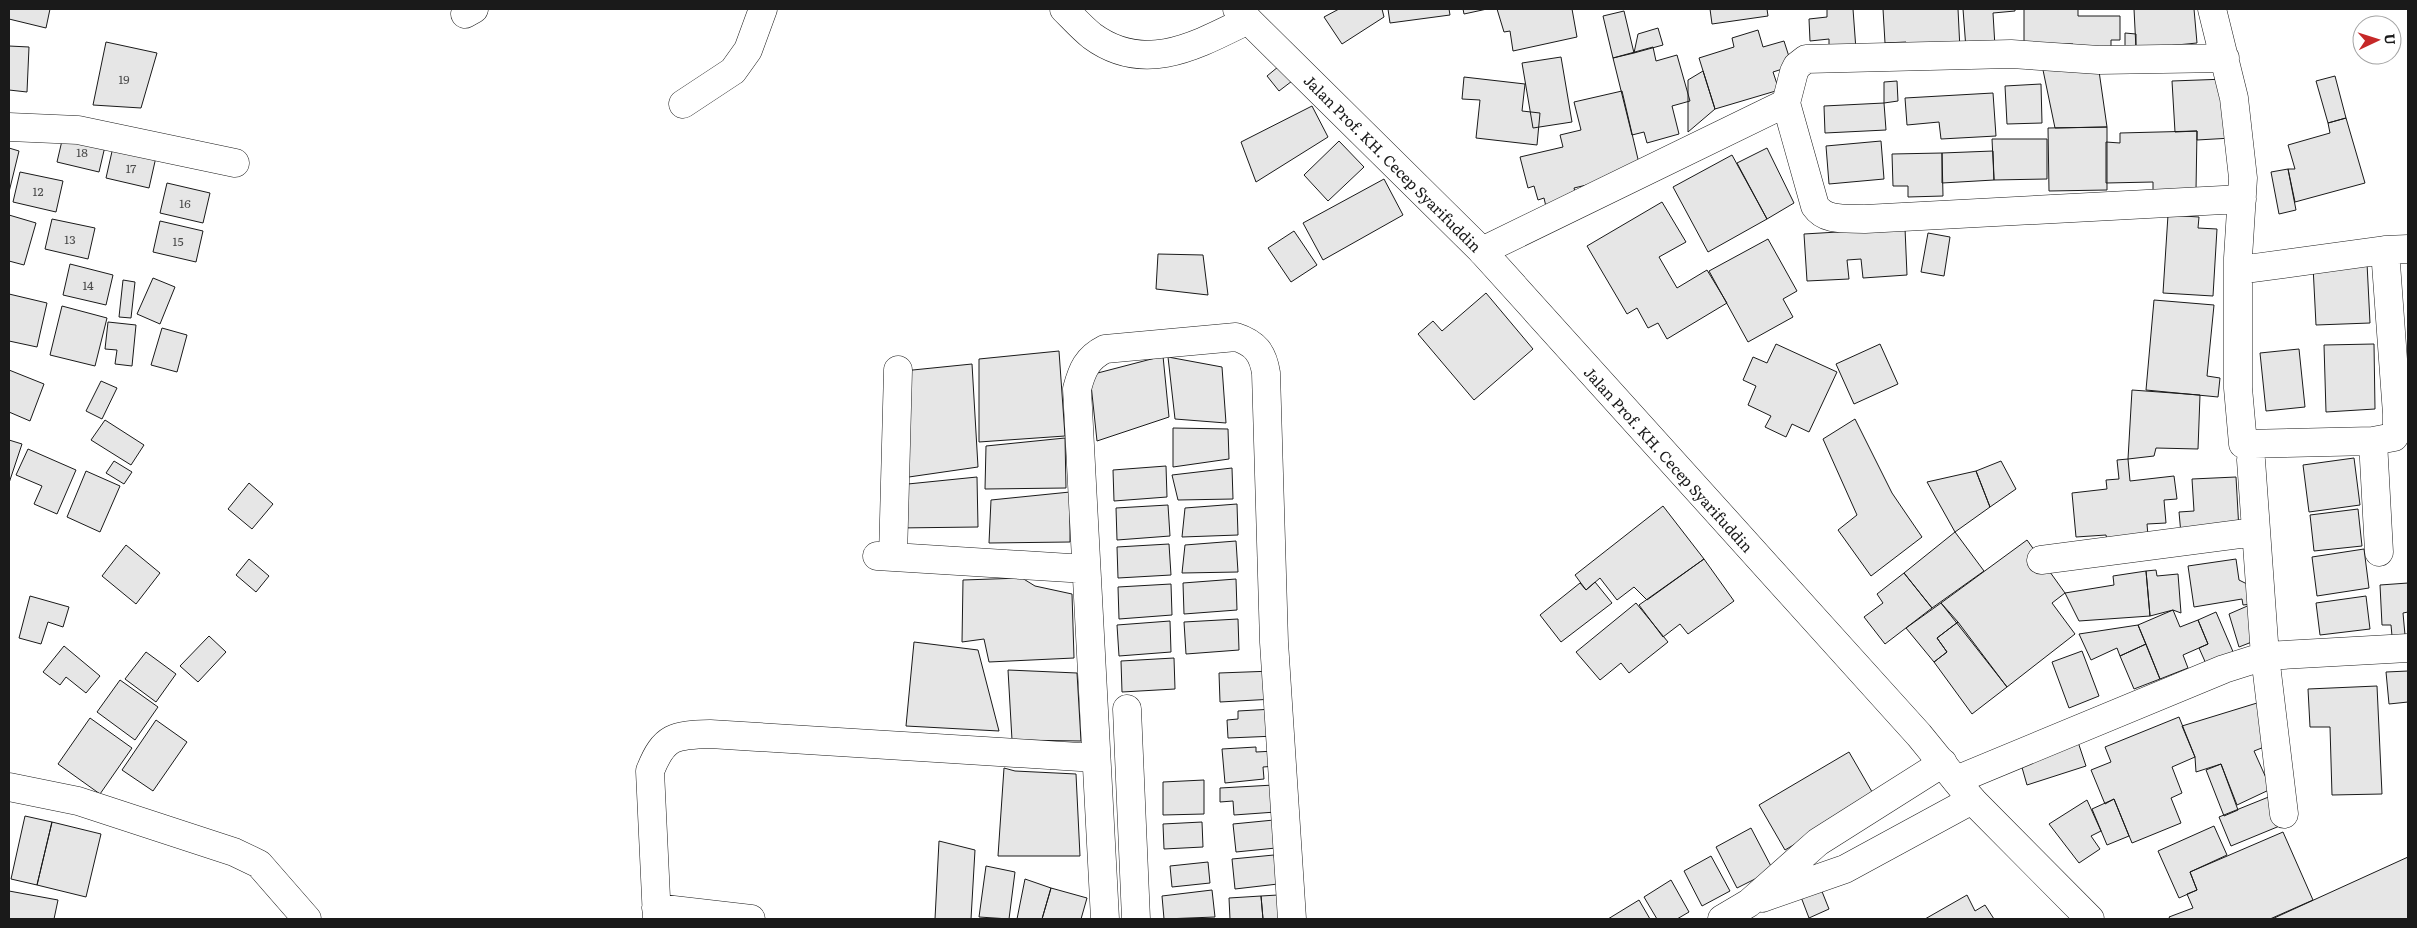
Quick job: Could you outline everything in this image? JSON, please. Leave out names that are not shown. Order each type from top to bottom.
[{"type":"street","points":[[683,104],[733,71],[748,50],[763,9]]},
{"type":"street","points":[[1064,9],[1091,35],[1106,45],[1130,52],[1156,55],[1192,48],[1242,14]]},
{"type":"street","points":[[2212,9],[2226,58],[2234,98],[2243,178],[2239,270],[2238,388],[2243,444],[2373,441],[2394,437],[2398,425],[2396,249],[2239,270]]},
{"type":"street","name":"Jalan Prof. KH. Cecep Syarifuddin","points":[[1242,14],[1482,251],[1912,727],[1957,781],[2090,919]]},
{"type":"street","points":[[2226,58],[2099,60],[1993,54],[1806,59],[1797,66],[1794,72],[1786,103],[1815,206],[1820,213],[1832,218],[1865,219],[2242,199]]},
{"type":"street","points":[[1482,251],[1786,103]]},
{"type":"street","points":[[9,127],[78,130],[235,163]]},
{"type":"street","points":[[1105,919],[1078,389],[1082,370],[1093,355],[1105,348],[1236,337],[1250,341],[1260,352],[1266,373],[1274,642],[1292,919]]},
{"type":"street","points":[[898,370],[885,556],[1086,569]]},
{"type":"street","points":[[2373,441],[2379,552]]},
{"type":"street","points":[[2251,460],[2265,656],[2284,814]]},
{"type":"street","points":[[2042,560],[2255,532]]},
{"type":"street","points":[[1722,919],[1749,903],[1818,842],[2044,741],[2224,669],[2265,656],[2408,648]]},
{"type":"street","points":[[1127,709],[1136,919]]},
{"type":"street","points":[[751,919],[657,914],[650,771],[658,753],[670,739],[687,734],[710,734],[1096,758]]},
{"type":"street","points":[[1749,903],[1845,869],[1957,781]]},
{"type":"street","points":[[9,787],[78,802],[234,852],[259,864],[307,919]]},
{"type":"building","points":[[9,9],[50,9],[46,28],[9,19]]},
{"type":"building","points":[[1339,9],[1382,9],[1384,17],[1342,44],[1324,17]]},
{"type":"building","points":[[1388,9],[1449,9],[1450,15],[1390,23]]},
{"type":"building","points":[[1463,9],[1487,9],[1464,14]]},
{"type":"building","points":[[1497,9],[1572,9],[1577,37],[1513,51],[1510,31],[1504,32]]},
{"type":"building","points":[[1710,9],[1767,9],[1768,16],[1712,24]]},
{"type":"building","points":[[1827,9],[1853,9],[1856,50],[1829,51],[1829,39],[1810,41],[1809,19],[1827,17]]},
{"type":"building","points":[[1883,9],[1958,9],[1960,50],[1907,51],[1906,42],[1885,43]]},
{"type":"building","points":[[1963,9],[2015,9],[2015,11],[1993,13],[1995,47],[1966,49]]},
{"type":"building","points":[[2024,9],[2078,9],[2078,16],[2120,16],[2120,40],[2111,40],[2111,53],[2073,54],[2073,44],[2024,44]]},
{"type":"building","points":[[2134,9],[2194,9],[2197,43],[2136,49]]},
{"type":"building","points":[[1624,11],[1634,53],[1613,58],[1603,16]]},
{"type":"building","points":[[1658,28],[1663,45],[1634,53],[1638,34]]},
{"type":"building","points":[[1758,30],[1763,47],[1784,41],[1792,66],[1773,72],[1779,90],[1715,109],[1699,58],[1734,47],[1732,38]]},
{"type":"building","points":[[2125,33],[2136,34],[2136,49],[2125,46]]},
{"type":"building","points":[[106,42],[157,53],[141,108],[93,105]]},
{"type":"building","points":[[9,46],[29,47],[27,92],[9,90]]},
{"type":"building","points":[[1653,47],[1656,61],[1677,55],[1690,101],[1672,106],[1679,134],[1647,143],[1644,132],[1632,135],[1613,58]]},
{"type":"building","points":[[1561,57],[1572,122],[1533,128],[1522,63]]},
{"type":"building","points":[[1284,62],[1296,78],[1279,91],[1267,76]]},
{"type":"building","points":[[2043,70],[2099,71],[2107,127],[2055,128]]},
{"type":"building","points":[[1703,71],[1715,109],[1688,132],[1688,80]]},
{"type":"building","points":[[2335,76],[2346,118],[2328,123],[2316,81]]},
{"type":"building","points":[[1464,77],[1525,84],[1522,111],[1540,113],[1537,145],[1476,138],[1480,100],[1462,99]]},
{"type":"building","points":[[2226,79],[2232,138],[2197,140],[2197,131],[2175,132],[2172,81]]},
{"type":"building","points":[[1897,81],[1898,101],[1884,103],[1884,82]]},
{"type":"building","points":[[2041,84],[2042,123],[2007,124],[2005,86]]},
{"type":"building","points":[[1622,91],[1641,172],[1574,188],[1578,203],[1547,211],[1544,198],[1538,200],[1534,186],[1528,188],[1520,157],[1563,147],[1560,135],[1581,130],[1574,102]]},
{"type":"building","points":[[1993,93],[1996,136],[1941,139],[1939,122],[1907,125],[1905,98]]},
{"type":"building","points":[[1884,103],[1886,130],[1825,133],[1824,106]]},
{"type":"building","points":[[1312,106],[1328,137],[1256,182],[1241,142]]},
{"type":"building","points":[[2346,118],[2365,183],[2295,202],[2288,169],[2295,169],[2288,145],[2330,133],[2328,123]]},
{"type":"building","points":[[2107,127],[2107,190],[2049,191],[2048,128]]},
{"type":"building","points":[[2197,131],[2196,190],[2153,191],[2153,182],[2106,183],[2106,142],[2120,143],[2120,133]]},
{"type":"building","points":[[64,132],[106,142],[99,172],[57,162]]},
{"type":"building","points":[[1992,139],[2047,139],[2047,179],[1994,180]]},
{"type":"building","points":[[1339,141],[1364,167],[1328,201],[1304,175]]},
{"type":"building","points":[[1881,141],[1884,179],[1829,184],[1826,146]]},
{"type":"building","points":[[113,147],[156,157],[149,188],[106,178]]},
{"type":"building","points":[[9,148],[19,151],[9,192]]},
{"type":"building","points":[[1767,148],[1794,203],[1767,219],[1737,163]]},
{"type":"building","points":[[1993,151],[1994,180],[1942,183],[1942,153]]},
{"type":"building","points":[[1942,153],[1943,196],[1908,197],[1908,186],[1893,186],[1892,154]]},
{"type":"building","points":[[1732,155],[1767,219],[1708,252],[1673,187]]},
{"type":"building","points":[[2288,169],[2296,210],[2279,214],[2271,172]]},
{"type":"building","points":[[20,172],[63,181],[56,212],[13,202]]},
{"type":"building","points":[[1384,179],[1403,215],[1323,260],[1303,223]]},
{"type":"building","points":[[167,183],[210,193],[203,223],[160,213]]},
{"type":"building","points":[[1662,202],[1686,242],[1659,257],[1677,288],[1707,270],[1727,303],[1667,339],[1658,323],[1648,328],[1637,308],[1627,314],[1587,246]]},
{"type":"building","points":[[9,215],[36,223],[24,265],[9,261]]},
{"type":"building","points":[[2168,215],[2199,217],[2198,228],[2217,229],[2213,296],[2163,293]]},
{"type":"building","points":[[52,219],[95,228],[88,259],[45,249]]},
{"type":"building","points":[[160,221],[203,231],[196,262],[153,252]]},
{"type":"building","points":[[1905,228],[1907,275],[1863,278],[1861,259],[1847,260],[1849,279],[1807,281],[1804,234]]},
{"type":"building","points":[[1294,231],[1317,265],[1291,282],[1268,248]]},
{"type":"building","points":[[1928,233],[1950,237],[1944,276],[1921,272]]},
{"type":"building","points":[[1768,239],[1797,291],[1783,299],[1793,317],[1748,342],[1709,271]]},
{"type":"building","points":[[1158,254],[1203,255],[1208,295],[1156,289]]},
{"type":"building","points":[[2367,263],[2370,323],[2316,325],[2313,266]]},
{"type":"building","points":[[70,264],[113,275],[106,305],[63,295]]},
{"type":"building","points":[[153,278],[175,287],[160,324],[137,314]]},
{"type":"building","points":[[123,280],[135,282],[131,318],[119,317]]},
{"type":"building","points":[[1486,293],[1533,349],[1474,400],[1418,334],[1433,321],[1442,331]]},
{"type":"building","points":[[9,294],[47,303],[37,347],[9,341]]},
{"type":"building","points":[[2154,300],[2214,305],[2207,376],[2220,378],[2218,397],[2146,390]]},
{"type":"building","points":[[62,306],[107,318],[95,366],[50,355]]},
{"type":"building","points":[[108,322],[136,325],[132,366],[115,364],[117,350],[105,349]]},
{"type":"building","points":[[162,328],[187,335],[177,372],[151,365]]},
{"type":"building","points":[[1776,344],[1837,372],[1809,432],[1792,424],[1786,437],[1765,427],[1771,416],[1748,405],[1756,386],[1743,380],[1753,357],[1767,363]]},
{"type":"building","points":[[1880,344],[1898,384],[1854,404],[1836,364]]},
{"type":"building","points":[[2374,344],[2375,409],[2326,412],[2324,345]]},
{"type":"building","points":[[2299,349],[2305,407],[2266,411],[2260,353]]},
{"type":"building","points":[[1059,351],[1065,436],[979,442],[979,359]]},
{"type":"building","points":[[1163,356],[1169,417],[1097,441],[1090,375]]},
{"type":"building","points":[[1168,357],[1222,367],[1226,423],[1175,419]]},
{"type":"building","points":[[972,364],[978,467],[895,479],[893,372]]},
{"type":"building","points":[[9,370],[44,384],[30,421],[9,412]]},
{"type":"building","points":[[101,381],[117,388],[102,419],[86,411]]},
{"type":"building","points":[[2132,390],[2200,395],[2198,449],[2156,448],[2154,456],[2128,459]]},
{"type":"building","points":[[1855,419],[1892,493],[1922,537],[1871,576],[1838,530],[1857,515],[1823,439]]},
{"type":"building","points":[[105,420],[144,445],[131,465],[91,440]]},
{"type":"building","points":[[1173,428],[1228,429],[1229,459],[1173,467]]},
{"type":"building","points":[[1065,438],[1066,488],[985,489],[986,446]]},
{"type":"building","points":[[9,440],[22,444],[9,483]]},
{"type":"building","points":[[28,449],[76,470],[57,514],[34,504],[42,486],[16,475]]},
{"type":"building","points":[[2354,458],[2360,505],[2309,512],[2303,465]]},
{"type":"building","points":[[2128,459],[2130,481],[2174,476],[2177,499],[2164,500],[2166,523],[2147,524],[2148,536],[2107,540],[2106,535],[2076,537],[2072,493],[2107,489],[2106,480],[2119,479],[2117,460]]},
{"type":"building","points":[[114,461],[132,472],[124,484],[106,473]]},
{"type":"building","points":[[2001,461],[2016,489],[1990,507],[1976,471]]},
{"type":"building","points":[[1166,466],[1167,497],[1114,501],[1113,470]]},
{"type":"building","points":[[1232,468],[1233,499],[1178,500],[1172,475]]},
{"type":"building","points":[[86,471],[120,486],[100,532],[67,517]]},
{"type":"building","points":[[1976,471],[1990,507],[1955,532],[1927,482]]},
{"type":"building","points":[[977,477],[978,527],[897,528],[898,485]]},
{"type":"building","points":[[2236,477],[2239,530],[2181,534],[2179,512],[2194,511],[2192,479]]},
{"type":"building","points":[[249,483],[273,504],[252,529],[228,509]]},
{"type":"building","points":[[1070,492],[1070,542],[989,543],[991,500]]},
{"type":"building","points":[[1237,504],[1238,535],[1182,537],[1185,508]]},
{"type":"building","points":[[1168,505],[1170,536],[1117,540],[1116,508]]},
{"type":"building","points":[[1663,506],[1704,559],[1647,600],[1634,587],[1617,600],[1600,578],[1586,590],[1575,575]]},
{"type":"building","points":[[2358,509],[2362,546],[2314,551],[2310,515]]},
{"type":"building","points":[[1955,532],[1984,571],[1932,608],[1904,573]]},
{"type":"building","points":[[2027,540],[2065,593],[2052,603],[2075,634],[2007,687],[1941,603]]},
{"type":"building","points":[[1236,541],[1238,572],[1182,573],[1185,545]]},
{"type":"building","points":[[1169,544],[1171,575],[1118,578],[1117,547]]},
{"type":"building","points":[[126,545],[160,573],[136,604],[102,576]]},
{"type":"building","points":[[2364,549],[2369,588],[2317,596],[2312,557]]},
{"type":"building","points":[[249,559],[269,576],[256,592],[236,575]]},
{"type":"building","points":[[1704,559],[1734,601],[1688,634],[1680,624],[1663,637],[1639,605]]},
{"type":"building","points":[[2236,559],[2239,580],[2249,585],[2252,604],[2243,605],[2242,599],[2194,607],[2188,566]]},
{"type":"building","points":[[2156,570],[2157,576],[2178,574],[2181,613],[2173,610],[2150,616],[2146,571]]},
{"type":"building","points":[[2146,571],[2150,616],[2079,621],[2065,593],[2114,585],[2113,576]]},
{"type":"building","points":[[1904,573],[1932,608],[1885,644],[1864,617],[1883,603],[1877,594]]},
{"type":"building","points":[[1022,578],[1035,586],[1072,594],[1074,658],[989,662],[984,639],[962,642],[963,580]]},
{"type":"building","points":[[1236,579],[1237,610],[1184,614],[1183,583]]},
{"type":"building","points":[[1595,582],[1612,603],[1561,642],[1540,615],[1580,583],[1586,590]]},
{"type":"building","points":[[2408,583],[2408,612],[2403,613],[2405,635],[2392,636],[2391,625],[2382,625],[2380,585]]},
{"type":"building","points":[[1171,584],[1172,615],[1119,619],[1118,587]]},
{"type":"building","points":[[30,596],[69,607],[63,627],[48,622],[41,644],[19,638]]},
{"type":"building","points":[[2366,596],[2370,629],[2320,635],[2316,603]]},
{"type":"building","points":[[1636,603],[1668,642],[1629,673],[1621,663],[1600,680],[1576,652]]},
{"type":"building","points":[[1941,603],[1958,622],[1937,638],[1947,652],[1934,662],[1906,628]]},
{"type":"building","points":[[2252,604],[2262,638],[2239,647],[2229,614]]},
{"type":"building","points":[[2173,610],[2180,627],[2198,620],[2208,644],[2183,655],[2188,668],[2160,679],[2138,625]]},
{"type":"building","points":[[2216,612],[2234,654],[2207,666],[2199,648],[2208,644],[2198,620]]},
{"type":"building","points":[[1238,619],[1239,650],[1186,654],[1184,622]]},
{"type":"building","points":[[1170,621],[1171,652],[1119,656],[1117,625]]},
{"type":"building","points":[[1958,622],[2007,687],[1972,714],[1934,662],[1947,652],[1937,638]]},
{"type":"building","points":[[2138,625],[2146,644],[2120,656],[2117,648],[2091,660],[2079,634]]},
{"type":"building","points":[[209,636],[226,652],[198,682],[180,666]]},
{"type":"building","points":[[914,642],[978,650],[999,731],[906,726]]},
{"type":"building","points":[[2146,644],[2160,679],[2134,689],[2120,656]]},
{"type":"building","points":[[64,646],[100,676],[86,693],[66,677],[60,685],[43,672]]},
{"type":"building","points":[[2082,651],[2099,696],[2069,708],[2052,662]]},
{"type":"building","points":[[146,652],[176,674],[156,702],[125,679]]},
{"type":"building","points":[[1174,658],[1175,689],[1122,692],[1121,661]]},
{"type":"building","points":[[1008,670],[1077,673],[1081,741],[1012,740]]},
{"type":"building","points":[[1273,671],[1274,699],[1220,702],[1219,673]]},
{"type":"building","points":[[2408,671],[2408,702],[2389,704],[2386,672]]},
{"type":"building","points":[[120,680],[158,707],[135,740],[97,712]]},
{"type":"building","points":[[2377,686],[2382,794],[2332,795],[2330,727],[2310,727],[2308,689]]},
{"type":"building","points":[[2257,703],[2272,744],[2254,751],[2271,789],[2237,805],[2221,764],[2196,772],[2195,757],[2182,726]]},
{"type":"building","points":[[1274,709],[1276,736],[1228,738],[1227,720],[1238,719],[1238,711]]},
{"type":"building","points":[[2179,717],[2195,757],[2172,767],[2182,793],[2171,798],[2181,823],[2132,843],[2114,799],[2105,804],[2091,770],[2111,762],[2105,747]]},
{"type":"building","points":[[90,718],[132,748],[100,794],[58,764]]},
{"type":"building","points":[[156,720],[187,742],[153,791],[122,770]]},
{"type":"building","points":[[2077,739],[2086,766],[2027,785],[2019,757]]},
{"type":"building","points":[[1256,747],[1256,752],[1275,751],[1276,766],[1263,767],[1264,779],[1225,783],[1222,749]]},
{"type":"building","points":[[1849,752],[1875,797],[1785,850],[1759,805]]},
{"type":"building","points":[[2221,764],[2238,810],[2224,816],[2206,770]]},
{"type":"building","points":[[1004,768],[1015,771],[1076,774],[1080,856],[998,856]]},
{"type":"building","points":[[1204,780],[1204,814],[1163,815],[1163,782]]},
{"type":"building","points":[[1274,785],[1276,812],[1234,815],[1233,801],[1220,802],[1220,788]]},
{"type":"building","points":[[2271,796],[2282,825],[2231,846],[2219,817]]},
{"type":"building","points":[[2114,799],[2129,836],[2107,845],[2092,809]]},
{"type":"building","points":[[2087,800],[2101,831],[2091,836],[2100,849],[2079,863],[2049,824]]},
{"type":"building","points":[[25,816],[52,822],[37,885],[11,879]]},
{"type":"building","points":[[1274,820],[1276,848],[1236,852],[1233,824]]},
{"type":"building","points":[[52,822],[101,834],[86,897],[37,885]]},
{"type":"building","points":[[1202,822],[1203,847],[1164,849],[1163,824]]},
{"type":"building","points":[[2214,826],[2227,855],[2190,872],[2197,890],[2179,898],[2158,851]]},
{"type":"building","points":[[1751,828],[1773,870],[1737,888],[1716,847]]},
{"type":"building","points":[[2283,832],[2313,900],[2270,919],[2170,919],[2169,917],[2193,908],[2187,894],[2197,890],[2190,872]]},
{"type":"building","points":[[939,841],[975,850],[971,919],[935,919]]},
{"type":"building","points":[[1274,855],[1278,884],[1235,889],[1232,859]]},
{"type":"building","points":[[1711,856],[1730,891],[1702,906],[1684,871]]},
{"type":"building","points":[[2408,857],[2408,919],[2272,919]]},
{"type":"building","points":[[1208,862],[1210,883],[1172,887],[1170,866]]},
{"type":"building","points":[[986,866],[1015,872],[1009,919],[979,917]]},
{"type":"building","points":[[1025,879],[1051,888],[1042,919],[1017,919]]},
{"type":"building","points":[[1671,880],[1689,912],[1677,919],[1657,919],[1644,897]]},
{"type":"building","points":[[1051,888],[1087,898],[1081,919],[1042,919]]},
{"type":"building","points":[[1821,889],[1829,909],[1809,918],[1801,897]]},
{"type":"building","points":[[1212,890],[1215,917],[1164,919],[1162,896]]},
{"type":"building","points":[[9,891],[58,900],[54,919],[9,919]]},
{"type":"building","points":[[1278,895],[1280,919],[1263,919],[1261,896]]},
{"type":"building","points":[[1967,895],[1975,911],[1985,905],[1994,919],[1925,919]]},
{"type":"building","points":[[1261,896],[1263,919],[1230,919],[1229,898]]},
{"type":"building","points":[[1639,900],[1650,919],[1608,919]]}]
